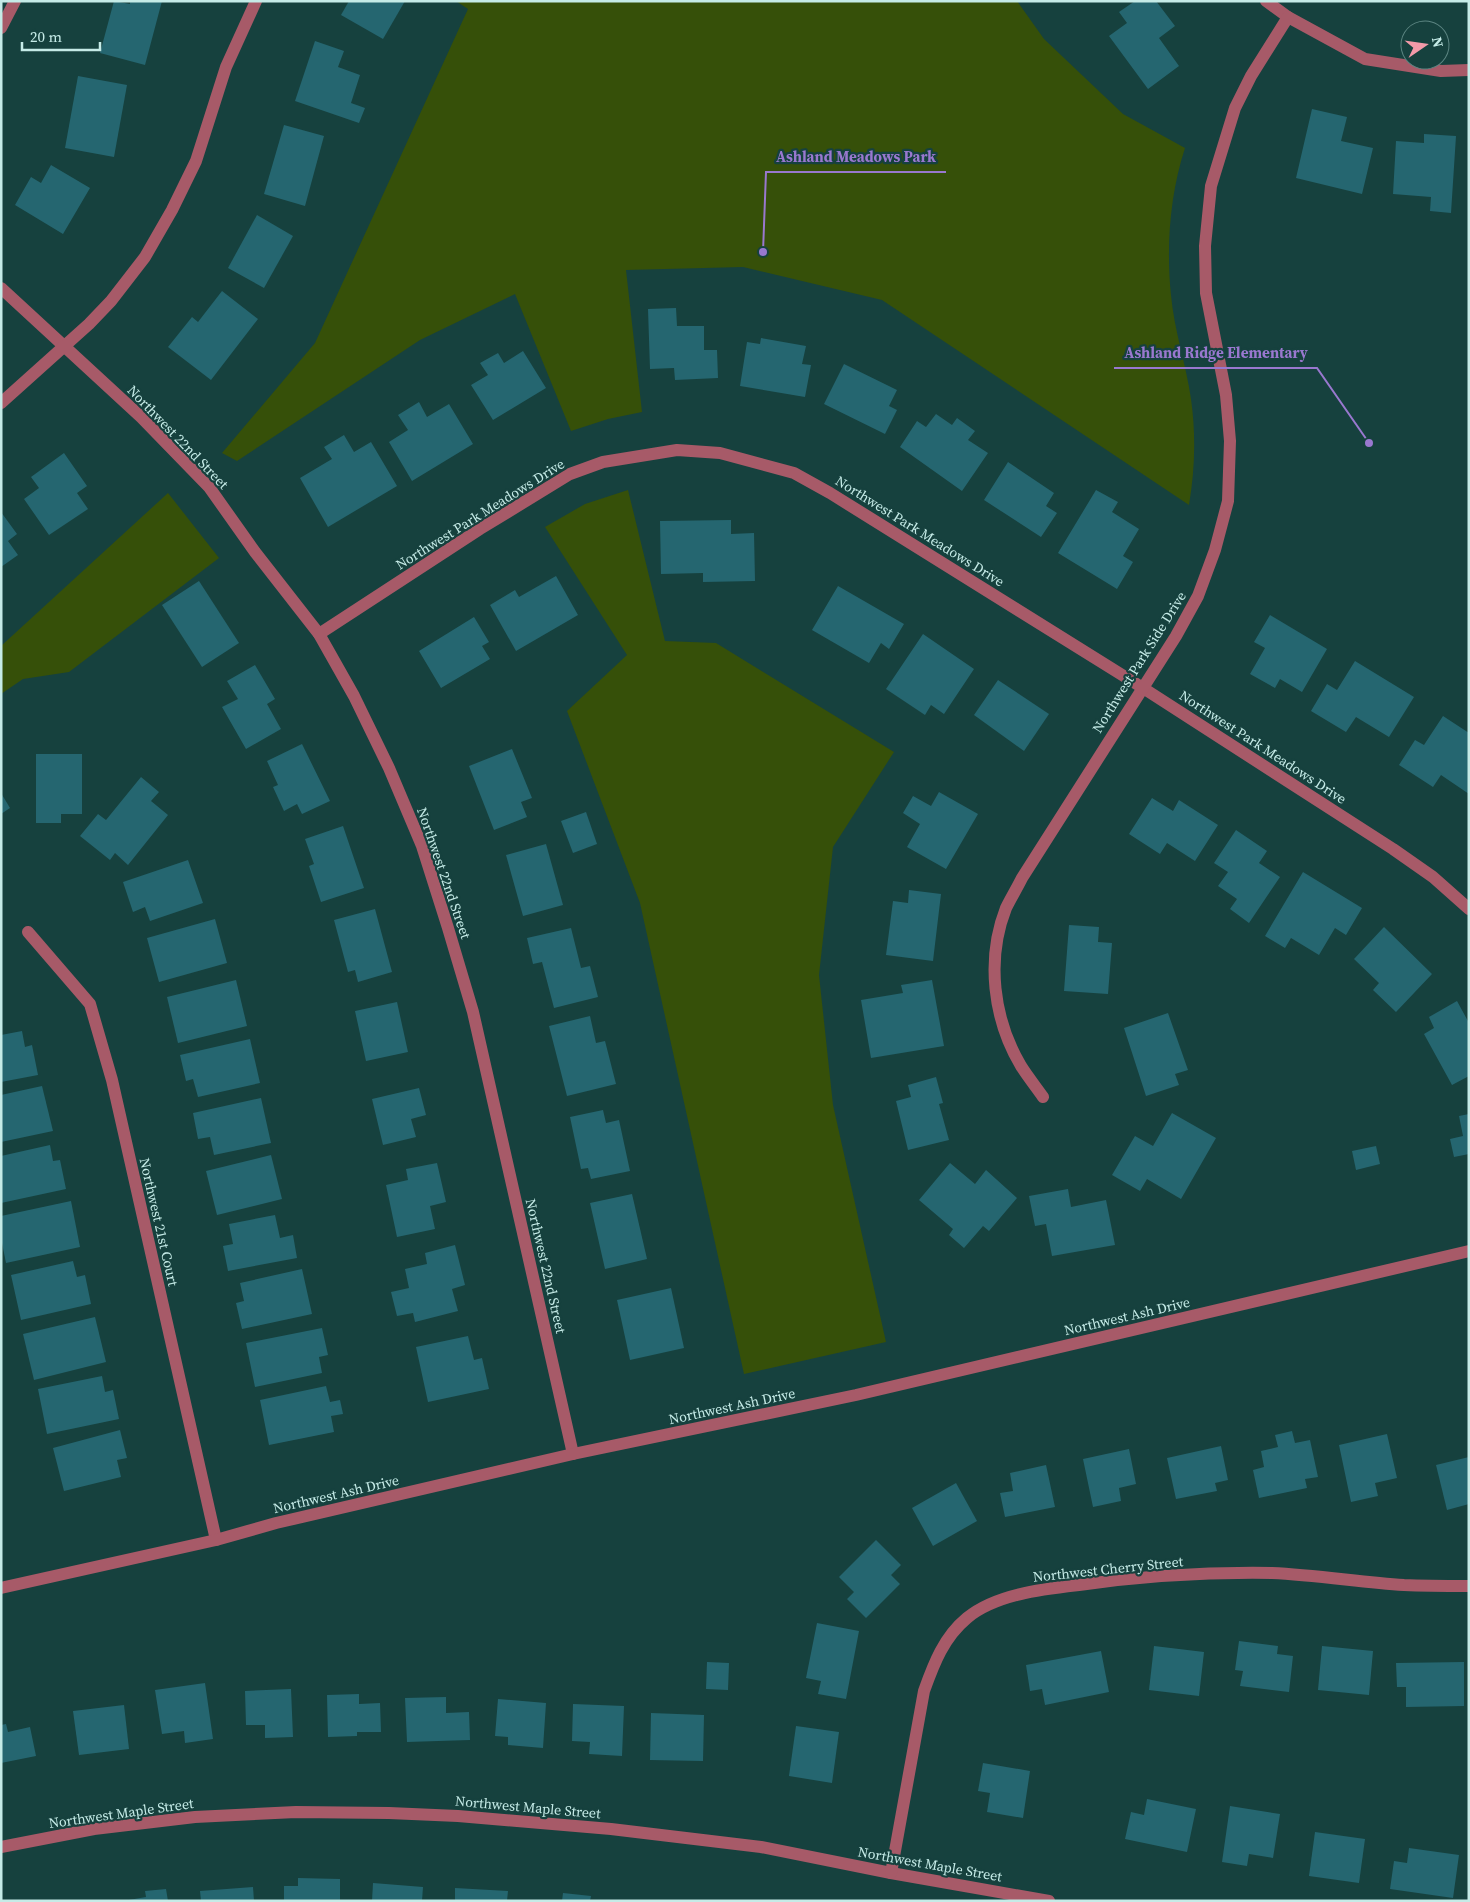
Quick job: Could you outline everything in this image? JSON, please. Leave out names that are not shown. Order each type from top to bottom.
[{"type":"street","points":[[1,28],[15,1]]},
{"type":"street","points":[[1,403],[65,346],[111,301],[145,257],[172,210],[196,161],[226,67],[256,1]]},
{"type":"street","points":[[1266,1],[1288,17],[1365,59],[1441,71],[1469,70]]},
{"type":"street","name":"Northwest Park Side Drive","points":[[1043,1097],[1021,1066],[1005,1033],[997,1001],[994,968],[998,940],[1006,908],[1022,878],[1176,636],[1198,596],[1215,550],[1228,502],[1230,441],[1226,395],[1206,293],[1205,246],[1210,186],[1235,108],[1288,17]]},
{"type":"street","name":"Northwest 22nd Street","points":[[1,288],[141,417],[209,487],[255,552],[318,634],[354,696],[389,768],[422,846],[448,928],[472,1012],[573,1454]]},
{"type":"street","name":"Northwest Park Meadows Drive","points":[[318,634],[570,474],[604,462],[648,453],[677,450],[720,453],[794,473],[830,493],[1143,688],[1393,849],[1433,878],[1469,909]]},
{"type":"street","name":"Northwest 21st Court","points":[[28,932],[90,1004],[112,1080],[216,1540]]},
{"type":"street","name":"Northwest Ash Drive","points":[[1,1588],[216,1540],[276,1523],[573,1454],[856,1395],[1469,1251]]},
{"type":"street","name":"Northwest Cherry Street","points":[[891,1873],[924,1692],[933,1666],[947,1638],[968,1617],[994,1603],[1017,1595],[1044,1589],[1139,1578],[1228,1572],[1318,1575],[1404,1585],[1469,1586]]},
{"type":"street","name":"Northwest Maple Street","points":[[1,1847],[94,1829],[195,1817],[296,1812],[458,1816],[612,1829],[762,1847],[891,1873],[1049,1901]]},
{"type":"green space","points":[[456,1],[1017,1],[1044,39],[1123,114],[1185,148],[1176,183],[1170,220],[1169,258],[1177,334],[1193,412],[1193,479],[1189,505],[882,300],[743,267],[626,270],[642,412],[608,419],[571,431],[515,294],[420,340],[237,461],[222,453],[315,343],[468,9]]},
{"type":"green space","points":[[628,490],[665,641],[716,643],[894,752],[833,847],[819,975],[833,1105],[886,1342],[744,1374],[640,903],[567,711],[627,655],[545,527],[585,504]]},
{"type":"green space","points":[[168,493],[219,558],[69,672],[23,679],[1,694],[1,646]]},
{"type":"building","points":[[114,1],[130,4],[130,1],[162,1],[145,65],[100,53]]},
{"type":"building","points":[[349,1],[405,1],[383,39],[341,15]]},
{"type":"building","points":[[1135,1],[1156,1],[1175,26],[1159,38],[1179,66],[1148,89],[1109,36],[1127,23],[1119,12]]},
{"type":"building","points":[[315,41],[344,51],[338,67],[360,75],[351,103],[365,108],[359,123],[295,101]]},
{"type":"building","points":[[78,76],[127,85],[114,157],[65,148]]},
{"type":"building","points":[[1312,109],[1347,117],[1341,141],[1373,148],[1362,194],[1296,178]]},
{"type":"building","points":[[284,125],[324,136],[305,206],[264,194]]},
{"type":"building","points":[[1424,134],[1456,136],[1451,213],[1430,211],[1431,197],[1393,194],[1396,141],[1424,143]]},
{"type":"building","points":[[51,165],[90,188],[63,234],[15,205],[31,177],[41,183]]},
{"type":"building","points":[[257,215],[293,236],[264,288],[228,268]]},
{"type":"building","points":[[222,291],[258,319],[211,380],[168,347],[192,317],[198,322]]},
{"type":"building","points":[[676,308],[677,326],[704,326],[704,350],[717,350],[718,378],[675,380],[674,368],[650,369],[648,309]]},
{"type":"building","points":[[761,338],[806,346],[802,364],[811,365],[805,397],[740,386],[747,342],[760,344]]},
{"type":"building","points":[[523,351],[546,388],[493,420],[471,385],[488,375],[480,363],[498,353],[504,363]]},
{"type":"building","points":[[844,364],[897,390],[889,406],[897,410],[885,434],[824,404]]},
{"type":"building","points":[[419,402],[427,417],[449,404],[473,444],[412,481],[389,442],[408,430],[398,415]]},
{"type":"building","points":[[936,414],[952,425],[957,418],[975,431],[968,440],[988,453],[962,491],[900,447],[917,421],[926,427]]},
{"type":"building","points":[[344,435],[354,452],[371,442],[397,486],[328,527],[300,478],[332,459],[324,447]]},
{"type":"building","points":[[64,453],[87,486],[77,493],[88,509],[49,535],[24,499],[39,488],[31,477]]},
{"type":"building","points":[[1008,462],[1054,493],[1046,506],[1057,513],[1041,537],[984,500]]},
{"type":"building","points":[[1096,490],[1118,502],[1112,512],[1139,529],[1123,556],[1133,562],[1117,589],[1058,553]]},
{"type":"building","points":[[1,512],[17,534],[8,541],[18,555],[1,567]]},
{"type":"building","points":[[731,520],[731,534],[754,533],[755,581],[703,582],[703,573],[661,574],[660,521]]},
{"type":"building","points":[[556,576],[578,615],[516,651],[490,605],[515,590],[519,597]]},
{"type":"building","points":[[199,581],[239,643],[202,667],[162,605]]},
{"type":"building","points":[[838,586],[904,624],[889,649],[881,643],[869,663],[812,630]]},
{"type":"building","points":[[1270,615],[1327,649],[1302,692],[1280,679],[1275,688],[1250,674],[1265,648],[1254,642]]},
{"type":"building","points":[[474,617],[489,642],[482,646],[490,659],[441,688],[419,651]]},
{"type":"building","points":[[923,634],[974,669],[944,714],[931,705],[925,715],[886,689]]},
{"type":"building","points":[[1355,661],[1414,697],[1389,737],[1356,717],[1346,732],[1311,711],[1327,684],[1337,690]]},
{"type":"building","points":[[255,665],[275,699],[267,704],[281,729],[246,749],[222,707],[238,699],[227,681]]},
{"type":"building","points":[[998,680],[1049,714],[1024,751],[974,715]]},
{"type":"building","points":[[1443,716],[1469,733],[1469,794],[1441,775],[1433,787],[1399,765],[1415,740],[1424,745]]},
{"type":"building","points":[[302,744],[330,801],[302,814],[297,804],[284,811],[273,787],[278,785],[267,761]]},
{"type":"building","points":[[512,749],[532,798],[521,802],[527,817],[494,830],[469,766]]},
{"type":"building","points":[[36,754],[82,754],[82,814],[61,814],[61,823],[36,823]]},
{"type":"building","points":[[141,777],[159,792],[151,801],[168,815],[128,865],[115,853],[110,860],[80,836],[98,814],[106,820]]},
{"type":"building","points":[[939,792],[978,814],[946,869],[907,847],[920,824],[903,813],[913,796],[931,806]]},
{"type":"building","points":[[1,793],[10,808],[1,814]]},
{"type":"building","points":[[1152,798],[1173,811],[1179,800],[1218,825],[1195,861],[1167,843],[1160,854],[1129,834]]},
{"type":"building","points":[[586,812],[597,844],[573,853],[561,821]]},
{"type":"building","points":[[343,826],[364,888],[321,902],[309,866],[314,864],[305,839]]},
{"type":"building","points":[[1236,830],[1267,851],[1259,863],[1280,877],[1249,923],[1230,909],[1237,899],[1218,886],[1228,872],[1214,863]]},
{"type":"building","points":[[546,844],[563,905],[523,916],[506,855]]},
{"type":"building","points":[[188,860],[203,903],[150,921],[145,907],[133,912],[123,882]]},
{"type":"building","points":[[1303,872],[1362,908],[1346,935],[1335,928],[1319,955],[1291,938],[1285,948],[1265,936]]},
{"type":"building","points":[[909,890],[941,894],[933,961],[886,955],[893,901],[908,903]]},
{"type":"building","points":[[375,909],[392,972],[358,982],[355,970],[348,972],[334,920]]},
{"type":"building","points":[[215,919],[227,963],[159,982],[147,938]]},
{"type":"building","points":[[1069,925],[1099,927],[1098,942],[1112,943],[1108,994],[1064,991]]},
{"type":"building","points":[[1384,927],[1432,974],[1396,1012],[1373,990],[1379,983],[1354,959]]},
{"type":"building","points":[[571,928],[581,968],[590,966],[598,997],[554,1008],[542,962],[533,964],[527,938]]},
{"type":"building","points":[[236,980],[247,1026],[178,1043],[167,997]]},
{"type":"building","points":[[932,980],[944,1046],[871,1058],[861,1000],[903,993],[901,985]]},
{"type":"building","points":[[1457,1001],[1469,1023],[1469,1076],[1452,1085],[1424,1034],[1434,1028],[1429,1017]]},
{"type":"building","points":[[397,1002],[408,1052],[366,1061],[355,1011]]},
{"type":"building","points":[[1168,1013],[1188,1070],[1175,1074],[1179,1085],[1146,1096],[1124,1028]]},
{"type":"building","points":[[590,1016],[596,1043],[605,1041],[616,1084],[567,1096],[549,1026]]},
{"type":"building","points":[[22,1031],[25,1047],[32,1045],[38,1075],[1,1082],[1,1035]]},
{"type":"building","points":[[250,1039],[260,1083],[198,1097],[193,1079],[186,1081],[180,1055]]},
{"type":"building","points":[[936,1077],[943,1103],[939,1104],[949,1140],[908,1150],[896,1101],[911,1097],[908,1085]]},
{"type":"building","points":[[42,1086],[53,1131],[1,1142],[1,1095]]},
{"type":"building","points":[[419,1088],[426,1115],[411,1119],[416,1137],[383,1145],[372,1099]]},
{"type":"building","points":[[261,1098],[271,1143],[214,1155],[210,1137],[198,1139],[193,1113]]},
{"type":"building","points":[[603,1110],[606,1123],[619,1120],[630,1171],[591,1179],[588,1168],[581,1169],[570,1117]]},
{"type":"building","points":[[1172,1113],[1216,1138],[1181,1199],[1147,1179],[1140,1191],[1112,1175],[1135,1136],[1153,1146]]},
{"type":"building","points":[[1469,1114],[1469,1154],[1454,1157],[1450,1139],[1463,1136],[1459,1116]]},
{"type":"building","points":[[50,1145],[53,1161],[60,1160],[66,1189],[1,1203],[1,1156]]},
{"type":"building","points":[[1376,1146],[1380,1164],[1356,1170],[1352,1151]]},
{"type":"building","points":[[271,1155],[282,1199],[217,1215],[206,1171]]},
{"type":"building","points":[[437,1163],[446,1202],[430,1206],[435,1229],[397,1237],[386,1185],[408,1180],[406,1169]]},
{"type":"building","points":[[950,1163],[975,1184],[986,1170],[1017,1198],[989,1231],[983,1226],[964,1248],[949,1235],[953,1229],[919,1200]]},
{"type":"building","points":[[1068,1189],[1071,1207],[1106,1200],[1115,1245],[1052,1256],[1046,1224],[1035,1226],[1029,1196]]},
{"type":"building","points":[[632,1194],[647,1259],[605,1269],[590,1203]]},
{"type":"building","points":[[71,1201],[80,1247],[6,1263],[1,1238],[1,1216]]},
{"type":"building","points":[[275,1215],[280,1238],[293,1235],[297,1258],[228,1271],[223,1246],[233,1244],[229,1224]]},
{"type":"building","points":[[455,1245],[465,1285],[452,1289],[458,1311],[415,1322],[413,1313],[397,1316],[391,1292],[409,1288],[405,1269],[427,1264],[425,1253]]},
{"type":"building","points":[[73,1261],[77,1277],[85,1275],[91,1304],[21,1320],[11,1275]]},
{"type":"building","points":[[302,1269],[312,1314],[242,1329],[236,1303],[244,1301],[240,1283]]},
{"type":"building","points":[[671,1288],[684,1348],[630,1360],[617,1300]]},
{"type":"building","points":[[95,1317],[106,1362],[34,1380],[23,1334]]},
{"type":"building","points":[[322,1328],[328,1355],[319,1357],[322,1373],[255,1387],[246,1343]]},
{"type":"building","points":[[468,1336],[474,1360],[482,1358],[489,1389],[428,1402],[416,1347]]},
{"type":"building","points":[[102,1376],[105,1392],[113,1390],[119,1419],[47,1434],[38,1389]]},
{"type":"building","points":[[326,1386],[330,1402],[340,1400],[343,1414],[331,1416],[334,1432],[269,1445],[260,1400]]},
{"type":"building","points":[[120,1430],[127,1458],[117,1460],[121,1477],[64,1491],[53,1448]]},
{"type":"building","points":[[1292,1431],[1295,1443],[1310,1440],[1318,1477],[1305,1479],[1307,1488],[1259,1498],[1253,1470],[1264,1467],[1261,1451],[1278,1447],[1275,1435]]},
{"type":"building","points":[[1387,1434],[1397,1478],[1375,1483],[1378,1496],[1351,1502],[1339,1445]]},
{"type":"building","points":[[1221,1446],[1228,1480],[1215,1483],[1217,1491],[1176,1499],[1167,1458]]},
{"type":"building","points":[[1129,1449],[1136,1484],[1119,1488],[1121,1501],[1093,1507],[1083,1459]]},
{"type":"building","points":[[1469,1457],[1469,1504],[1447,1510],[1436,1465]]},
{"type":"building","points":[[1046,1465],[1055,1507],[1005,1517],[1000,1493],[1013,1491],[1010,1473]]},
{"type":"building","points":[[956,1483],[977,1521],[933,1546],[912,1508]]},
{"type":"building","points":[[876,1540],[901,1565],[891,1575],[900,1584],[866,1618],[847,1599],[854,1592],[839,1577]]},
{"type":"building","points":[[817,1623],[859,1631],[846,1699],[818,1694],[821,1681],[806,1678]]},
{"type":"building","points":[[1239,1641],[1278,1646],[1277,1654],[1293,1656],[1289,1692],[1240,1686],[1243,1671],[1235,1670]]},
{"type":"building","points":[[1154,1646],[1204,1652],[1199,1696],[1149,1690]]},
{"type":"building","points":[[1322,1646],[1373,1651],[1369,1695],[1318,1690]]},
{"type":"building","points":[[1101,1651],[1109,1692],[1045,1705],[1042,1689],[1030,1691],[1026,1665]]},
{"type":"building","points":[[707,1662],[729,1663],[728,1690],[706,1689]]},
{"type":"building","points":[[1464,1662],[1464,1706],[1406,1707],[1406,1687],[1397,1687],[1396,1663]]},
{"type":"building","points":[[205,1683],[213,1739],[185,1743],[184,1731],[162,1734],[155,1690]]},
{"type":"building","points":[[291,1689],[293,1737],[265,1738],[265,1725],[246,1725],[245,1691]]},
{"type":"building","points":[[359,1694],[359,1704],[380,1703],[381,1732],[357,1732],[357,1736],[328,1737],[327,1695]]},
{"type":"building","points":[[446,1697],[446,1713],[469,1712],[470,1740],[407,1742],[405,1698]]},
{"type":"building","points":[[498,1699],[546,1703],[543,1748],[508,1745],[508,1737],[495,1736]]},
{"type":"building","points":[[573,1704],[624,1706],[622,1756],[589,1754],[590,1742],[572,1741]]},
{"type":"building","points":[[124,1705],[129,1749],[79,1755],[73,1711]]},
{"type":"building","points":[[651,1713],[704,1715],[703,1761],[650,1760]]},
{"type":"building","points":[[6,1724],[8,1732],[30,1727],[36,1756],[1,1763],[1,1725]]},
{"type":"building","points":[[796,1726],[839,1732],[832,1783],[789,1776]]},
{"type":"building","points":[[983,1763],[1030,1771],[1023,1818],[987,1812],[990,1793],[978,1791]]},
{"type":"building","points":[[1147,1799],[1196,1809],[1187,1852],[1125,1839],[1131,1812],[1144,1815]]},
{"type":"building","points":[[1230,1806],[1280,1814],[1273,1858],[1249,1854],[1247,1866],[1222,1862]]},
{"type":"building","points":[[1315,1832],[1365,1839],[1359,1883],[1309,1876]]},
{"type":"building","points":[[1409,1848],[1459,1855],[1453,1898],[1390,1889],[1394,1861],[1407,1863]]},
{"type":"building","points":[[298,1878],[340,1879],[340,1901],[284,1901],[284,1886],[298,1886]]},
{"type":"building","points":[[373,1883],[423,1887],[422,1901],[372,1901]]},
{"type":"building","points":[[253,1887],[254,1901],[201,1901],[200,1891]]},
{"type":"building","points":[[455,1888],[508,1891],[507,1901],[455,1901]]},
{"type":"building","points":[[166,1889],[168,1901],[123,1901],[146,1897],[145,1891]]},
{"type":"building","points":[[563,1893],[591,1896],[590,1901],[562,1901]]},
{"type":"place","name":"Ashland Meadows Park","points":[[763,252]]},
{"type":"place","name":"Ashland Ridge Elementary","points":[[1369,443]]}]
